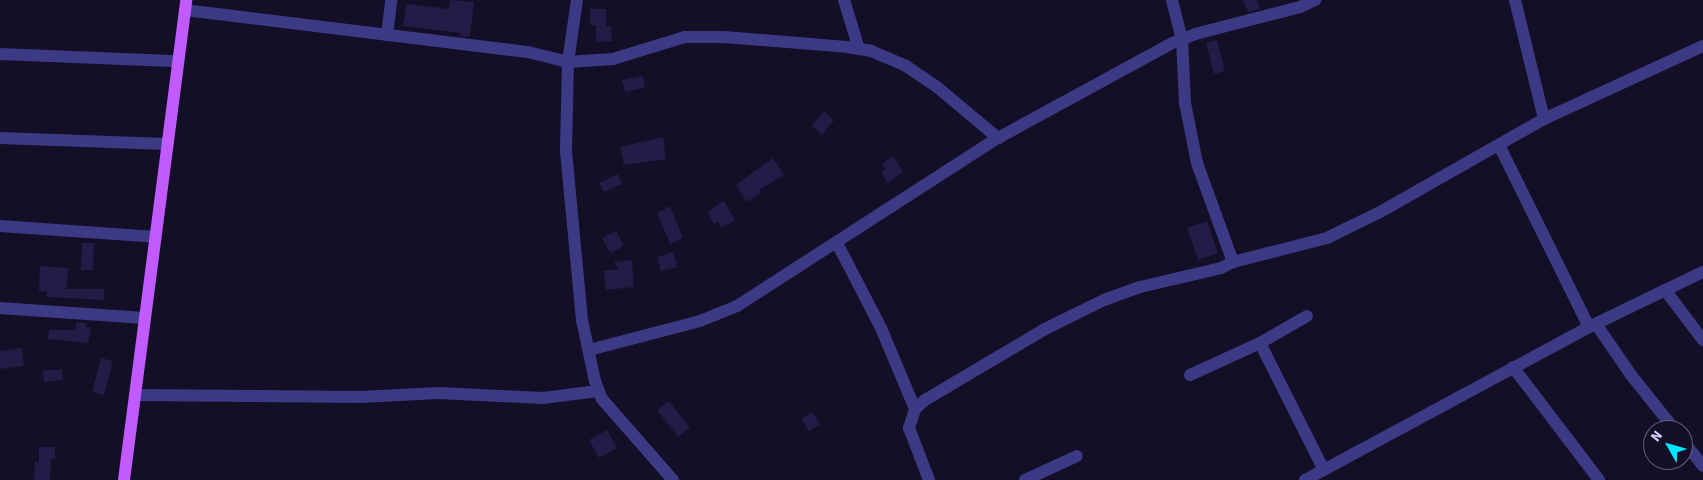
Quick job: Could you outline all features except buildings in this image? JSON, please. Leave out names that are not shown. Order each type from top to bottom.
[{"type":"main road","points":[[124,480],[185,5]]},
{"type":"street","points":[[387,35],[391,0]]},
{"type":"street","points":[[577,0],[568,62],[566,151],[582,320],[598,391],[605,405],[673,480]]},
{"type":"street","points":[[844,0],[859,49]]},
{"type":"street","points":[[1172,0],[1182,40],[1185,103],[1197,163],[1233,262]]},
{"type":"street","points":[[589,350],[716,315],[737,306],[998,138],[1104,79],[1172,43],[1300,7],[1315,0]]},
{"type":"street","points":[[1515,0],[1544,119]]},
{"type":"street","points":[[185,5],[387,35],[528,52],[568,62],[613,59],[686,38],[724,37],[859,49],[906,66],[937,87],[998,138]]},
{"type":"street","points":[[915,409],[1045,329],[1104,300],[1140,287],[1221,268],[1233,262],[1327,238],[1382,211],[1544,119],[1703,46]]},
{"type":"street","points":[[0,54],[178,61]]},
{"type":"street","points":[[0,138],[167,144]]},
{"type":"street","points":[[1499,145],[1592,325],[1666,420]]},
{"type":"street","points":[[0,226],[156,236]]},
{"type":"street","points":[[837,243],[881,328],[915,409],[909,428],[929,480]]},
{"type":"street","points":[[1305,480],[1592,325],[1703,272]]},
{"type":"street","points":[[1665,290],[1703,340]]},
{"type":"street","points":[[0,308],[144,318]]},
{"type":"street","points":[[1190,375],[1260,344],[1307,316]]},
{"type":"street","points":[[1260,344],[1324,470]]},
{"type":"street","points":[[1513,367],[1599,480]]},
{"type":"street","points":[[134,395],[362,397],[438,393],[543,398],[598,391]]},
{"type":"street","points":[[1693,454],[1703,466]]},
{"type":"street","points":[[1025,480],[1077,456]]}]
